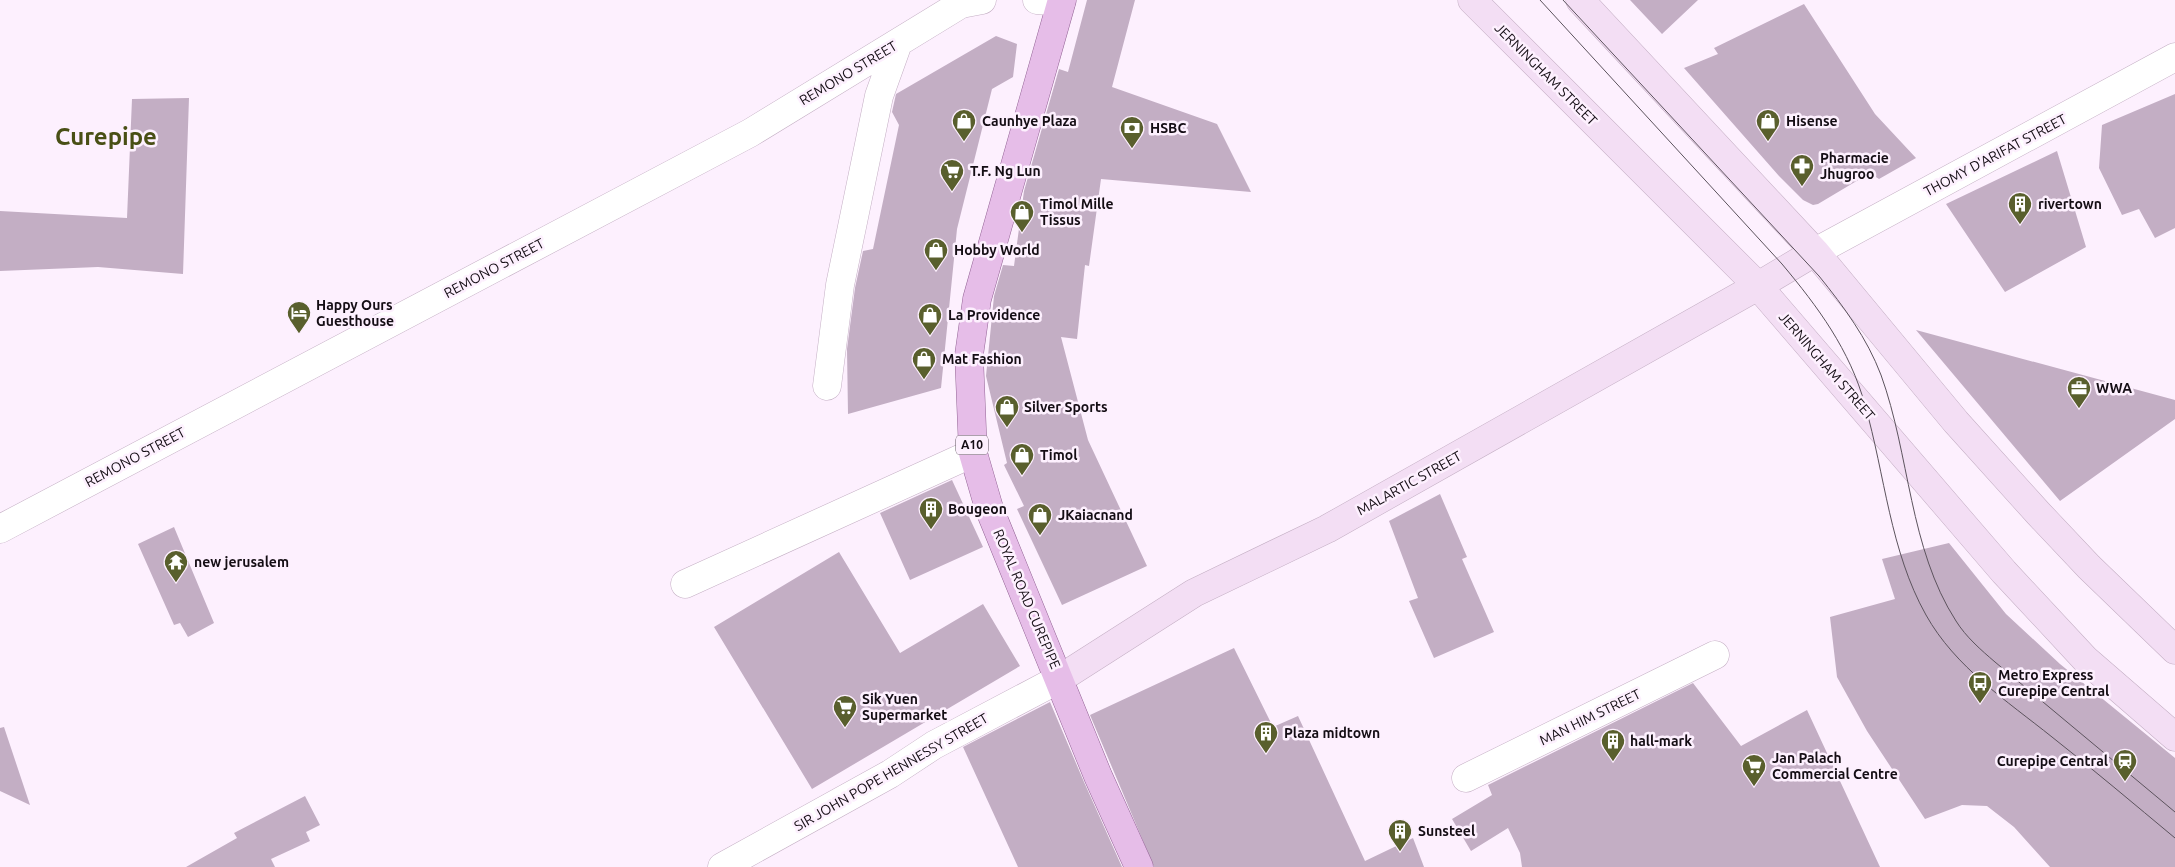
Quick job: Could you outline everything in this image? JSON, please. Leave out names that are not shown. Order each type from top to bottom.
[{"type":"main road","name":"ROYAL ROAD CUREPIPE","points":[[1053,1],[977,299],[969,355],[973,453],[989,508],[1061,678],[1098,776],[1139,867]]},
{"type":"street","name":"REMONO STREET","points":[[0,529],[750,133],[961,4],[982,0]]},
{"type":"street","name":"JERNINGHAM STREET","points":[[1472,0],[1758,286],[2010,579],[2086,660],[2175,736]]},
{"type":"street","points":[[1580,0],[1815,252],[1956,422],[2032,506],[2089,567],[2175,650]]},
{"type":"street","points":[[827,386],[840,285],[875,115],[879,96],[898,43]]},
{"type":"street","name":"THOMY D'ARIFAT STREET","points":[[1815,252],[2175,57]]},
{"type":"street","name":"MALARTIC STREET","points":[[1061,678],[1194,593],[1327,529],[1815,252]]},
{"type":"street","points":[[685,584],[973,453]]},
{"type":"street","name":"MAN HIM STREET","points":[[1466,778],[1715,655]]},
{"type":"street","name":"SIR JOHN POPE HENNESSY STREET","points":[[722,867],[890,774],[934,745],[1061,678]]},
{"type":"building","points":[[1087,0],[1135,0],[1112,87],[1217,124],[1251,192],[1101,179],[1089,266],[1085,265],[1077,339],[1061,337],[1088,440],[1147,566],[1062,605],[1017,509],[1024,506],[1004,465],[1007,463],[986,376],[994,296],[1003,265],[1014,266],[1024,191],[1059,69],[1068,72]]},
{"type":"building","points":[[1630,0],[1698,0],[1662,34]]},
{"type":"building","points":[[1804,4],[1875,114],[1916,158],[1879,179],[1870,173],[1818,204],[1813,205],[1803,200],[1779,176],[1684,68],[1718,54],[1714,48]]},
{"type":"building","points":[[996,36],[1017,44],[1013,77],[992,89],[957,229],[941,388],[848,414],[847,349],[855,288],[863,251],[873,249],[899,125],[892,112],[896,94]]},
{"type":"building","points":[[2175,94],[2175,228],[2155,238],[2139,209],[2122,215],[2099,168],[2102,125]]},
{"type":"building","points":[[189,98],[183,274],[98,267],[0,271],[0,211],[127,218],[132,99]]},
{"type":"building","name":"rivertown","points":[[2057,151],[2086,247],[2005,292],[1946,204]]},
{"type":"building","name":"WWA","points":[[1916,330],[2175,400],[2175,419],[2060,501]]},
{"type":"building","name":"Bougeon","points":[[952,480],[983,547],[910,580],[880,513]]},
{"type":"building","points":[[1440,494],[1467,557],[1462,559],[1494,632],[1434,658],[1409,601],[1418,598],[1389,521]]},
{"type":"building","name":"new jerusalem","points":[[174,527],[214,623],[188,637],[180,623],[174,625],[138,544]]},
{"type":"building","name":"Metro Express Curepipe Central","points":[[1949,543],[2006,614],[2060,664],[2175,758],[2175,867],[2050,867],[2014,827],[1987,806],[1962,805],[1925,819],[1867,731],[1837,677],[1830,617],[1895,599],[1882,559]]},
{"type":"building","name":"Sik Yuen Supermarket","points":[[839,552],[900,653],[983,604],[1020,666],[812,789],[714,627]]},
{"type":"building","points":[[1234,648],[1273,727],[1298,716],[1365,861],[1413,838],[1424,867],[1154,867],[1090,715]]},
{"type":"building","points":[[1693,683],[1741,746],[1807,710],[1880,867],[1522,867],[1520,853],[1508,828],[1471,851],[1452,819],[1492,795],[1488,785]]},
{"type":"building","points":[[1050,702],[1122,867],[1018,867],[963,747]]},
{"type":"building","points":[[4,727],[30,805],[0,791],[0,728]]},
{"type":"building","points":[[305,796],[320,825],[306,832],[310,841],[271,859],[275,867],[186,867],[237,838],[234,833]]},
{"type":"tram line","points":[[1540,0],[1782,264],[1808,296],[1831,330],[1842,348],[1859,385],[1904,565],[1926,615],[1938,634],[1983,682],[2175,838]]},
{"type":"tram line","points":[[1563,0],[1819,276],[1854,323],[1869,348],[1881,375],[1891,406],[1919,532],[1940,593],[1960,627],[1995,662],[2175,812]]},
{"type":"place","name":"Caunhye Plaza","points":[[964,142]]},
{"type":"place","name":"Hisense","points":[[1768,142]]},
{"type":"place","name":"HSBC","points":[[1132,149]]},
{"type":"place","name":"Pharmacie Jhugroo","points":[[1802,187]]},
{"type":"place","name":"T.F. Ng Lun","points":[[952,192]]},
{"type":"place","name":"rivertown","points":[[2020,225]]},
{"type":"place","name":"Timol Mille Tissus","points":[[1022,233]]},
{"type":"place","name":"Hobby World","points":[[936,271]]},
{"type":"place","name":"Happy Ours Guesthouse","points":[[299,334]]},
{"type":"place","name":"La Providence","points":[[930,336]]},
{"type":"place","name":"Mat Fashion","points":[[924,380]]},
{"type":"place","name":"WWA","points":[[2079,409]]},
{"type":"place","name":"Silver Sports","points":[[1007,428]]},
{"type":"place","name":"Timol","points":[[1022,476]]},
{"type":"place","name":"Bougeon","points":[[931,530]]},
{"type":"place","name":"JKaiacnand","points":[[1040,536]]},
{"type":"place","name":"new jerusalem","points":[[176,583]]},
{"type":"place","name":"Metro Express Curepipe Central","points":[[1980,704]]},
{"type":"place","name":"Sik Yuen Supermarket","points":[[845,728]]},
{"type":"place","name":"Plaza midtown","points":[[1266,754]]},
{"type":"place","name":"hall-mark","points":[[1613,762]]},
{"type":"place","name":"Curepipe Central","points":[[2125,782]]},
{"type":"place","name":"Jan Palach Commercial Centre","points":[[1754,787]]},
{"type":"place","name":"Sunsteel","points":[[1400,852]]},
{"type":"district","name":"Curepipe","points":[[106,137]]}]
